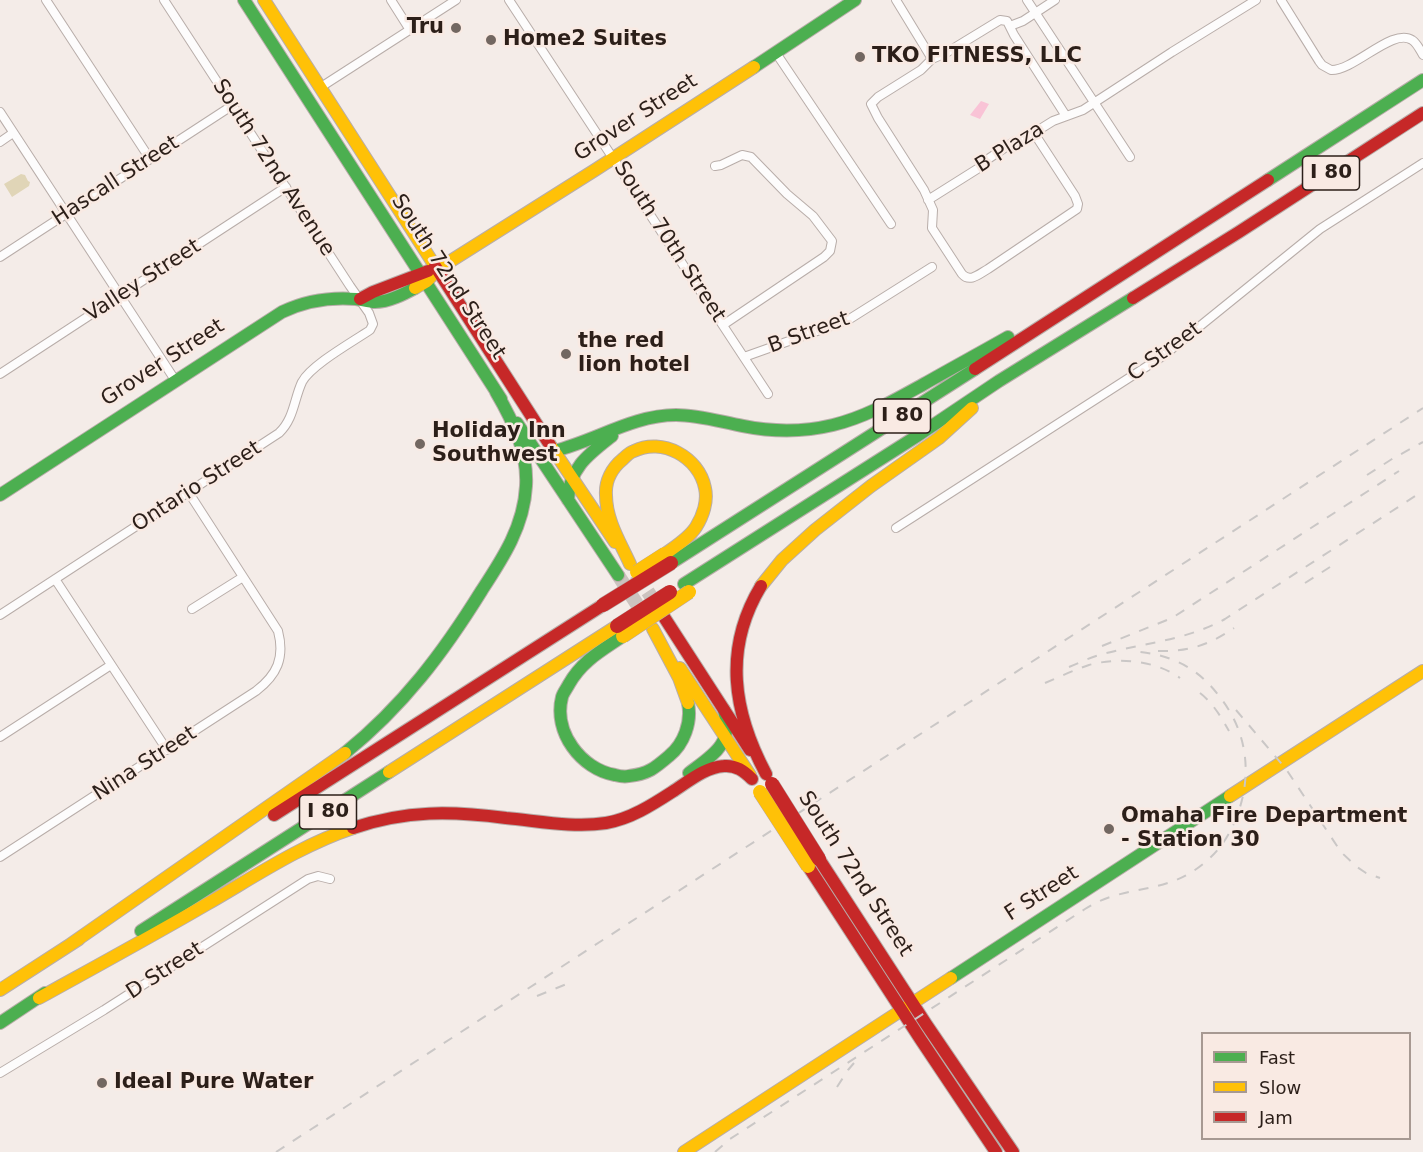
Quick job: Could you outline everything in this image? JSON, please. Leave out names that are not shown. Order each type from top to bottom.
[{"type":"main road","name":"South 72nd Street","points":[[244,0],[496,392],[618,575]]},
{"type":"main road","name":"South 72nd Street","points":[[264,0],[554,451],[631,565],[610,519],[606,500],[608,479],[618,463],[631,452],[647,447],[664,446],[683,454],[699,470],[705,486],[706,503],[699,523],[668,559]]},
{"type":"main road","name":"Grover Street","points":[[0,495],[273,316],[308,302],[328,299],[360,299],[378,302],[400,295],[424,277],[613,158],[855,0]]},
{"type":"main road","name":"I 80","points":[[0,990],[439,710],[668,559],[1133,268],[1423,80]]},
{"type":"main road","points":[[298,84],[313,88],[321,87]]},
{"type":"main road","name":"I 80","points":[[0,1023],[164,916],[620,631],[999,381],[1239,232],[1423,113]]},
{"type":"main road","points":[[554,451],[580,444],[612,430],[652,417],[700,418],[758,429],[788,430],[822,428],[849,421],[884,406],[1133,268]]},
{"type":"main road","points":[[763,782],[743,720],[735,669],[737,645],[743,620],[760,587],[777,564],[818,527],[885,475],[946,433],[999,381]]},
{"type":"main road","points":[[71,944],[348,750],[392,711],[432,664],[505,554],[516,533],[523,511],[527,481],[523,450],[515,428],[496,392]]},
{"type":"main road","points":[[568,500],[568,486],[571,477],[588,456],[630,424]]},
{"type":"main road","name":"South 72nd Street","points":[[664,617],[724,710],[763,782],[907,1007],[996,1152]]},
{"type":"main road","name":"South 72nd Street","points":[[620,631],[577,671],[565,689],[561,711],[564,733],[578,756],[595,770],[622,777],[644,773],[664,763],[679,746],[687,726],[689,710],[686,694],[652,627],[726,738],[763,782]]},
{"type":"main road","name":"F Street","points":[[684,1152],[1423,671]]},
{"type":"main road","points":[[625,818],[692,771],[712,754],[726,738],[728,732],[728,720],[724,710]]},
{"type":"main road","points":[[39,998],[310,846],[354,828],[399,816],[432,813],[581,825],[604,823],[625,818],[644,809],[717,768],[736,767],[763,782]]},
{"type":"main road","name":"South 72nd Street","points":[[907,1007],[1013,1152]]},
{"type":"street","points":[[46,0],[150,159]]},
{"type":"street","name":"South 72nd Avenue","points":[[164,0],[369,313],[373,324],[372,328],[364,334]]},
{"type":"street","points":[[391,0],[410,30]]},
{"type":"street","points":[[321,87],[456,0]]},
{"type":"street","name":"South 70th Street","points":[[509,0],[768,394]]},
{"type":"street","points":[[896,0],[932,59]]},
{"type":"street","points":[[1027,0],[1130,157]]},
{"type":"street","points":[[1010,26],[1023,21],[1055,0]]},
{"type":"street","points":[[1094,103],[1257,0]]},
{"type":"street","points":[[1281,0],[1319,61],[1326,68],[1334,70],[1346,67],[1401,37],[1415,43],[1423,55]]},
{"type":"street","points":[[1034,133],[1075,196],[1078,207],[1076,211],[988,269],[973,278],[967,278],[962,274],[932,228],[933,210],[924,190],[871,104],[878,97],[921,70],[932,59],[998,21],[1007,21],[1066,116]]},
{"type":"street","points":[[776,53],[891,224]]},
{"type":"street","name":"B Plaza","points":[[928,200],[982,166],[985,161],[1015,141],[1021,141],[1053,121],[1083,110],[1094,103]]},
{"type":"street","name":"Hascall Street","points":[[0,257],[233,105]]},
{"type":"street","points":[[0,112],[176,380]]},
{"type":"street","points":[[0,142],[14,133]]},
{"type":"street","points":[[715,166],[746,155],[752,157],[804,208],[832,241],[830,251],[824,257],[723,325]]},
{"type":"street","name":"C Street","points":[[896,528],[1163,356],[1320,229],[1423,163]]},
{"type":"street","name":"Valley Street","points":[[0,375],[286,188]]},
{"type":"street","name":"B Street","points":[[744,357],[844,322],[932,267]]},
{"type":"street","name":"Ontario Street","points":[[0,615],[279,433],[289,420],[302,382],[309,373],[364,334]]},
{"type":"street","points":[[189,493],[243,577],[192,609]]},
{"type":"street","name":"Nina Street","points":[[0,858],[265,685],[274,674],[281,645],[278,632],[243,577]]},
{"type":"street","points":[[55,579],[167,750]]},
{"type":"street","points":[[0,737],[111,665]]},
{"type":"street","name":"D Street","points":[[0,1074],[95,1016],[308,879],[318,876],[330,879]]},
{"type":"shaded area","points":[[981,101],[989,104],[980,119],[970,115]]},
{"type":"shaded area","points":[[21,174],[25,175],[30,182],[29,186],[12,197],[4,184]]},
{"type":"tunnel","points":[[636,574],[660,610]]},
{"type":"tunnel","points":[[618,575],[646,618]]},
{"type":"railway","points":[[276,1152],[1423,408]]},
{"type":"railway","points":[[1367,475],[1423,442]]},
{"type":"railway","points":[[1102,646],[1172,618],[1399,471]]},
{"type":"railway","points":[[1069,667],[1099,655],[1194,632],[1225,619],[1423,491]]},
{"type":"railway","points":[[1305,583],[1330,567]]},
{"type":"railway","points":[[1158,651],[1198,646],[1234,628]]},
{"type":"railway","points":[[715,1152],[730,1139],[1088,907],[1123,893],[1169,883],[1192,872],[1216,852],[1234,824],[1244,792],[1244,749],[1235,721],[1214,690],[1193,670],[1163,656],[1133,651]]},
{"type":"railway","points":[[1045,683],[1089,665],[1112,661],[1148,664],[1180,678]]},
{"type":"railway","points":[[1200,693],[1220,715],[1229,731]]},
{"type":"railway","points":[[1236,710],[1286,769],[1341,852],[1357,867],[1380,878]]},
{"type":"railway","points":[[537,996],[569,983]]},
{"type":"railway","points":[[837,1087],[854,1063]]},
{"type":"traffic: fast","points":[[244,0],[501,399]]},
{"type":"traffic: fast","points":[[754,67],[855,0]]},
{"type":"traffic: fast","points":[[1268,180],[1423,80]]},
{"type":"traffic: fast","points":[[0,495],[282,312],[300,305],[328,299],[386,301],[415,288]]},
{"type":"traffic: fast","points":[[684,584],[917,436],[999,381],[1133,298]]},
{"type":"traffic: fast","points":[[554,451],[629,424],[660,416],[693,416],[754,428],[777,430],[800,430],[833,425],[869,413],[891,402],[1008,337]]},
{"type":"traffic: fast","points":[[671,563],[975,369]]},
{"type":"traffic: fast","points":[[345,753],[385,717],[421,678],[467,613],[497,566],[517,528],[526,486],[525,461],[518,437],[496,392]]},
{"type":"traffic: fast","points":[[517,423],[618,575]]},
{"type":"traffic: fast","points":[[568,500],[569,489],[576,470],[588,456],[612,436]]},
{"type":"traffic: fast","points":[[623,636],[586,663],[574,676],[563,695],[560,710],[562,723],[572,747],[581,757],[591,765],[618,776],[636,775],[651,770],[674,751],[683,739],[689,718],[688,703]]},
{"type":"traffic: fast","points":[[689,773],[713,754],[724,740],[726,732],[724,710]]},
{"type":"traffic: fast","points":[[141,931],[389,772]]},
{"type":"traffic: fast","points":[[951,978],[1230,796]]},
{"type":"traffic: fast","points":[[0,1023],[45,993]]},
{"type":"traffic: slow","points":[[264,0],[435,266]]},
{"type":"traffic: slow","points":[[415,288],[427,281],[438,269],[754,67]]},
{"type":"traffic: slow","points":[[761,586],[782,560],[815,530],[871,486],[939,438],[972,408]]},
{"type":"traffic: slow","points":[[550,445],[615,542]]},
{"type":"traffic: slow","points":[[630,564],[608,513],[606,490],[610,475],[619,463],[631,452],[645,447],[667,448],[687,459],[695,467],[705,488],[704,508],[696,527],[665,554]]},
{"type":"traffic: slow","points":[[637,572],[665,554]]},
{"type":"traffic: slow","points":[[623,636],[689,592]]},
{"type":"traffic: slow","points":[[389,772],[617,626]]},
{"type":"traffic: slow","points":[[653,629],[679,678],[688,703]]},
{"type":"traffic: slow","points":[[680,668],[750,775]]},
{"type":"traffic: slow","points":[[1230,796],[1423,671]]},
{"type":"traffic: slow","points":[[71,944],[345,753]]},
{"type":"traffic: slow","points":[[760,792],[808,866]]},
{"type":"traffic: slow","points":[[39,998],[278,862],[315,843],[353,828]]},
{"type":"traffic: slow","points":[[0,990],[79,939]]},
{"type":"traffic: slow","points":[[684,1152],[951,978]]},
{"type":"traffic: jam","points":[[1133,298],[1423,113]]},
{"type":"traffic: jam","points":[[975,369],[1268,180]]},
{"type":"traffic: jam","points":[[435,266],[550,445]]},
{"type":"traffic: jam","points":[[360,299],[428,271]]},
{"type":"traffic: jam","points":[[603,605],[671,563]]},
{"type":"traffic: jam","points":[[761,586],[741,633],[737,657],[737,680],[746,727],[766,774]]},
{"type":"traffic: jam","points":[[617,626],[670,592]]},
{"type":"traffic: jam","points":[[274,815],[603,605]]},
{"type":"traffic: jam","points":[[664,617],[750,750]]},
{"type":"traffic: jam","points":[[353,828],[392,818],[448,813],[569,824],[606,823],[640,811],[710,769],[728,766],[743,771],[752,779]]},
{"type":"traffic: jam","points":[[772,784],[819,859]]},
{"type":"traffic: jam","points":[[819,859],[926,1024],[1013,1152]]},
{"type":"traffic: jam","points":[[808,866],[996,1152]]},
{"type":"place","name":"Tru","points":[[456,28]]},
{"type":"place","name":"Home2 Suites","points":[[491,40]]},
{"type":"place","name":"TKO FITNESS, LLC","points":[[860,57]]},
{"type":"place","name":"the red lion hotel","points":[[566,354]]},
{"type":"place","name":"Holiday Inn Southwest","points":[[420,444]]},
{"type":"place","name":"Omaha Fire Department - Station 30","points":[[1109,829]]},
{"type":"place","name":"Ideal Pure Water","points":[[102,1083]]}]
